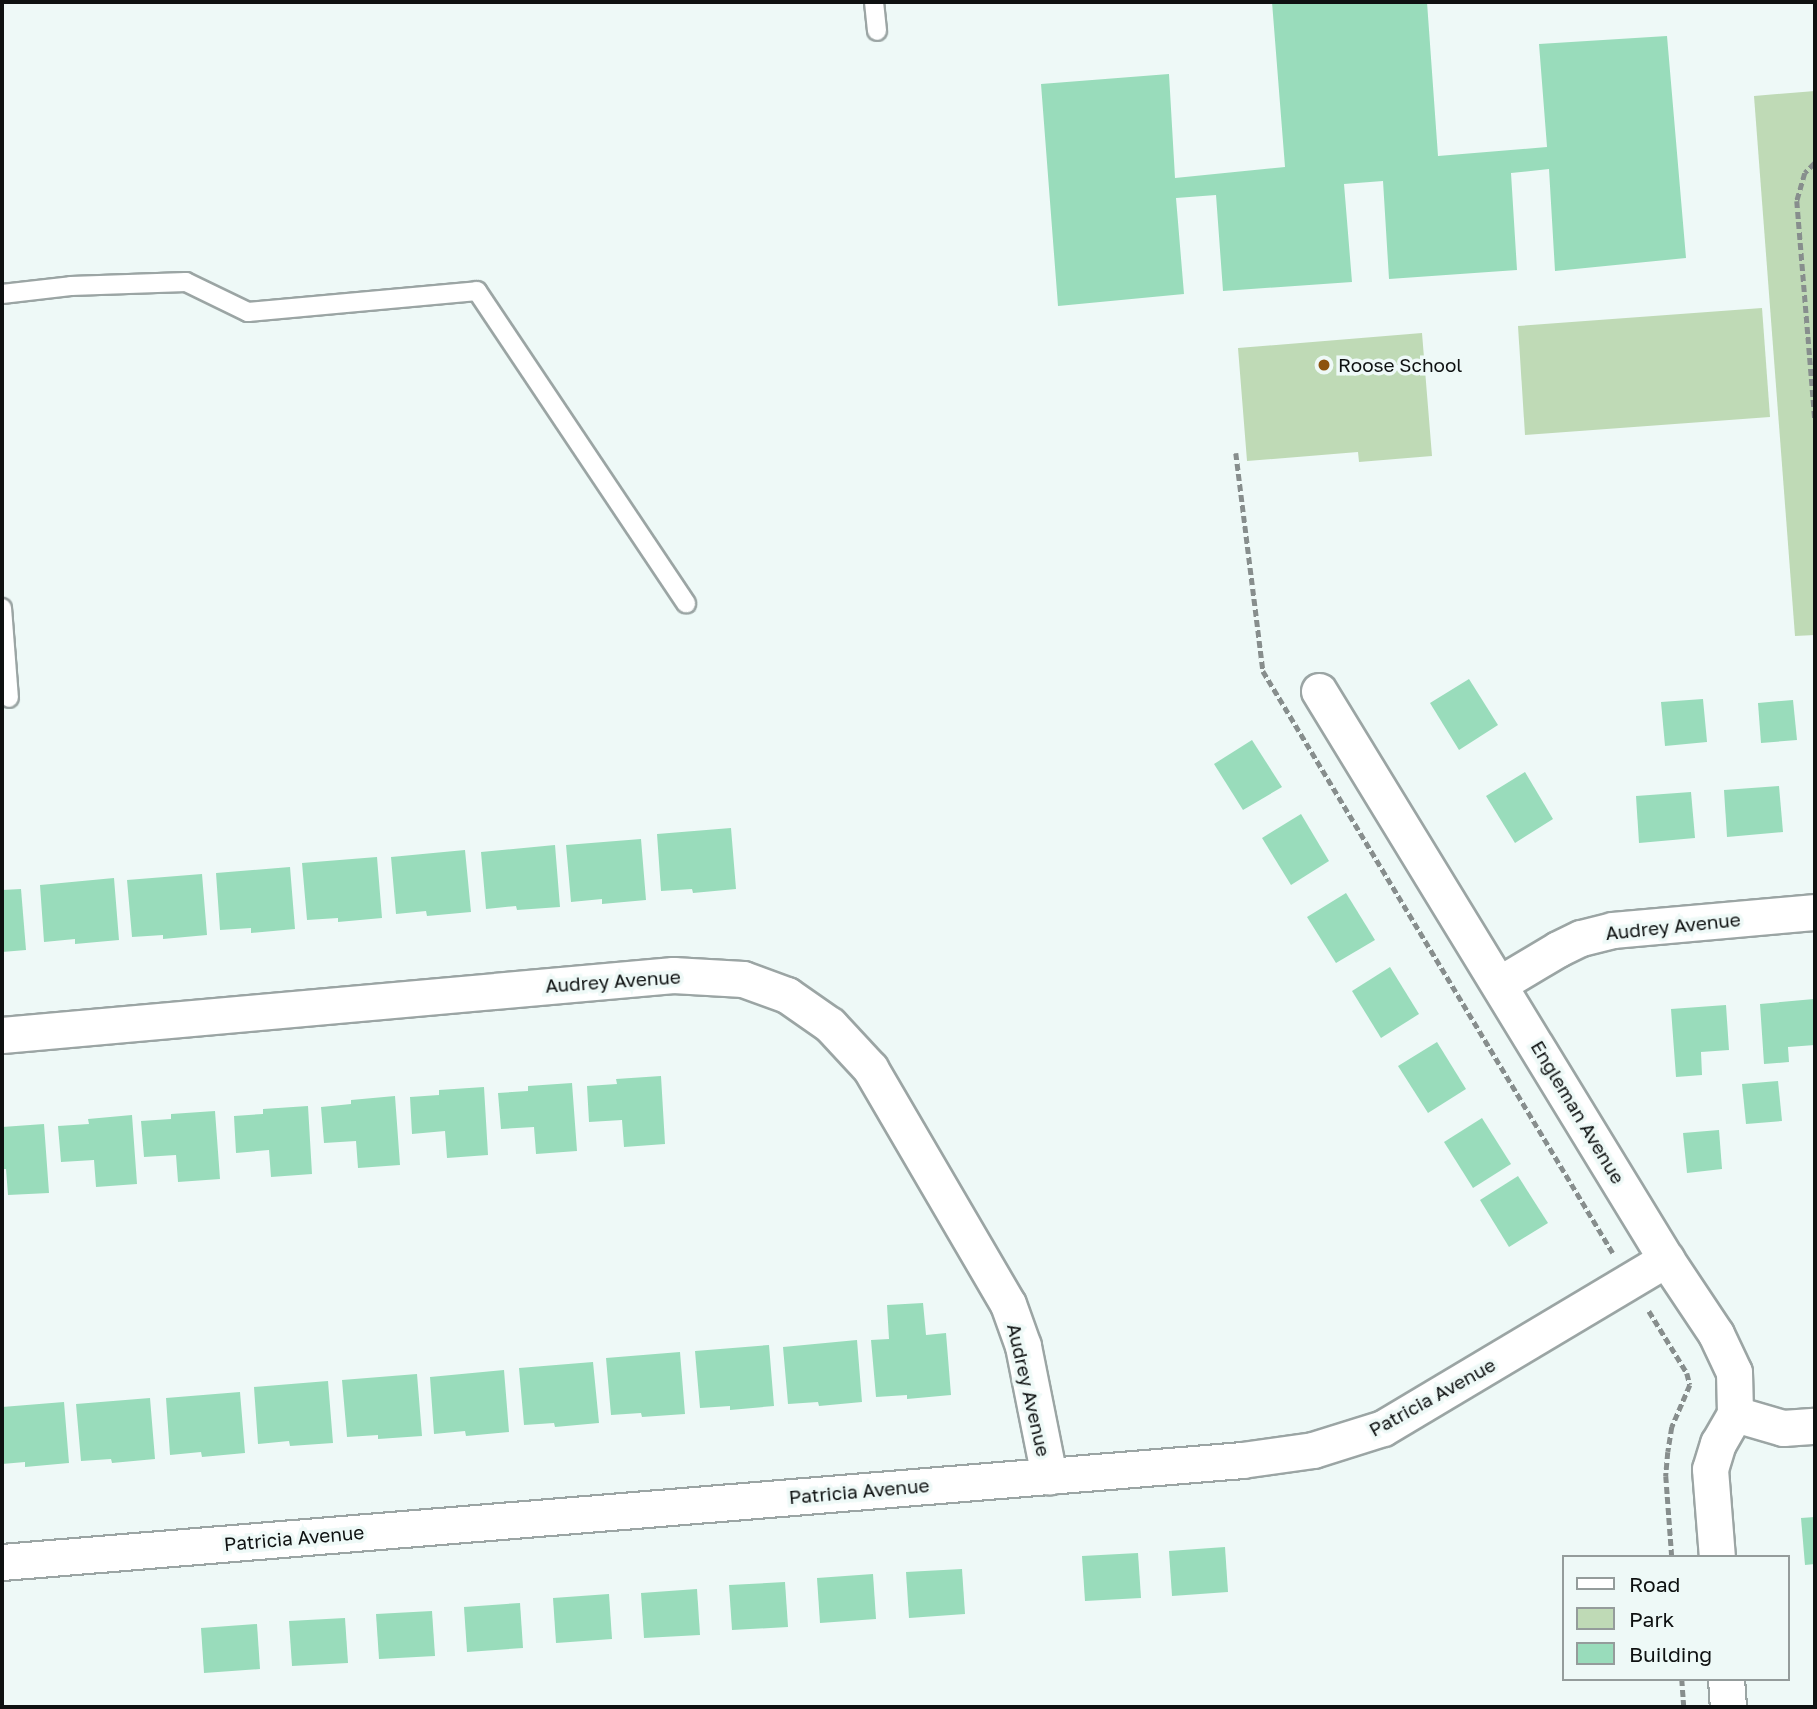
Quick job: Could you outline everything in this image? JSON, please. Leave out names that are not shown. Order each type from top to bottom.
[{"type":"street","name":"Engleman Avenue","points":[[1319,691],[1500,983],[1666,1259],[1716,1334],[1734,1372],[1735,1414]]},
{"type":"street","name":"Audrey Avenue","points":[[1500,983],[1581,938],[1613,930],[1815,912]]},
{"type":"street","name":"Audrey Avenue","points":[[2,1035],[673,975],[743,979],[787,995],[830,1025],[870,1068],[1009,1304],[1023,1346],[1049,1476]]},
{"type":"street","name":"Patricia Avenue","points":[[2,1562],[1242,1460],[1313,1450],[1350,1440],[1409,1414],[1666,1259]]},
{"type":"street","points":[[1717,1555],[1710,1469],[1718,1443],[1735,1414],[1783,1428],[1815,1426]]},
{"type":"street","points":[[1726,1681],[1728,1707]]},
{"type":"lane","points":[[874,2],[877,31]]},
{"type":"lane","points":[[2,294],[71,286],[186,282],[248,312],[477,291],[686,603]]},
{"type":"lane","points":[[2,608],[9,698]]},
{"type":"path","points":[[1815,163],[1805,173],[1797,201],[1815,418]]},
{"type":"path","points":[[1236,453],[1263,671],[1689,1378],[1687,1394],[1672,1427],[1668,1452],[1666,1476],[1672,1555]]},
{"type":"path","points":[[1682,1681],[1684,1707]]},
{"type":"green space","points":[[1815,91],[1815,635],[1795,636],[1754,96]]},
{"type":"green space","points":[[1762,308],[1770,417],[1525,435],[1518,326]]},
{"type":"green space","points":[[1422,333],[1432,456],[1359,462],[1358,452],[1247,461],[1238,348]]},
{"type":"building","points":[[1272,2],[1427,2],[1438,156],[1547,147],[1539,44],[1667,36],[1686,258],[1555,271],[1549,169],[1511,173],[1517,270],[1389,279],[1383,181],[1344,184],[1352,282],[1223,291],[1216,195],[1176,198],[1184,294],[1058,306],[1041,84],[1169,74],[1175,178],[1285,167]]},
{"type":"building","points":[[1469,679],[1498,725],[1459,750],[1430,703]]},
{"type":"building","points":[[1703,699],[1707,742],[1665,746],[1661,702]]},
{"type":"building","points":[[1793,700],[1797,740],[1761,743],[1758,703]]},
{"type":"building","points":[[1252,740],[1282,787],[1243,810],[1214,764]]},
{"type":"building","points":[[1525,772],[1553,819],[1515,843],[1486,796]]},
{"type":"building","points":[[1779,786],[1783,832],[1727,837],[1724,790]]},
{"type":"building","points":[[1691,792],[1695,838],[1639,843],[1636,796]]},
{"type":"building","points":[[1301,814],[1329,861],[1291,885],[1262,838]]},
{"type":"building","points":[[731,828],[736,889],[693,893],[692,889],[661,891],[657,834]]},
{"type":"building","points":[[641,839],[646,900],[602,904],[602,899],[571,902],[566,845]]},
{"type":"building","points":[[555,845],[560,907],[517,910],[516,906],[486,909],[481,852]]},
{"type":"building","points":[[465,850],[471,912],[427,916],[426,911],[396,914],[391,857]]},
{"type":"building","points":[[377,857],[382,918],[338,922],[338,918],[307,920],[302,863]]},
{"type":"building","points":[[290,867],[295,929],[251,933],[251,928],[220,930],[216,873]]},
{"type":"building","points":[[202,874],[207,935],[163,939],[163,935],[132,937],[127,880]]},
{"type":"building","points":[[114,878],[119,940],[75,944],[75,939],[44,942],[40,885]]},
{"type":"building","points":[[21,889],[26,950],[2,952],[2,890]]},
{"type":"building","points":[[1346,893],[1375,940],[1336,963],[1307,917]]},
{"type":"building","points":[[1390,967],[1419,1014],[1381,1038],[1352,991]]},
{"type":"building","points":[[1814,999],[1815,1045],[1788,1047],[1789,1062],[1764,1064],[1760,1004]]},
{"type":"building","points":[[1726,1005],[1729,1050],[1701,1052],[1702,1075],[1676,1077],[1671,1009]]},
{"type":"building","points":[[1437,1042],[1466,1089],[1428,1113],[1398,1066]]},
{"type":"building","points":[[661,1076],[665,1144],[624,1147],[622,1120],[589,1122],[587,1086],[617,1084],[616,1079]]},
{"type":"building","points":[[1778,1081],[1782,1121],[1746,1124],[1742,1084]]},
{"type":"building","points":[[572,1083],[577,1151],[536,1154],[534,1127],[501,1129],[498,1093],[528,1091],[528,1086]]},
{"type":"building","points":[[484,1087],[488,1155],[447,1158],[445,1131],[412,1134],[410,1097],[439,1095],[439,1090]]},
{"type":"building","points":[[395,1096],[400,1165],[358,1168],[356,1141],[324,1143],[321,1107],[351,1104],[351,1100]]},
{"type":"building","points":[[308,1106],[312,1174],[271,1177],[269,1150],[236,1153],[234,1116],[263,1114],[263,1109]]},
{"type":"building","points":[[215,1111],[220,1179],[178,1182],[176,1155],[144,1157],[141,1121],[171,1119],[171,1114]]},
{"type":"building","points":[[132,1115],[137,1184],[96,1187],[94,1160],[61,1162],[58,1126],[89,1124],[88,1119]]},
{"type":"building","points":[[1482,1118],[1511,1164],[1473,1188],[1444,1142]]},
{"type":"building","points":[[44,1124],[49,1193],[8,1195],[6,1169],[2,1169],[2,1127]]},
{"type":"building","points":[[1719,1130],[1722,1169],[1687,1173],[1683,1133]]},
{"type":"building","points":[[1518,1176],[1548,1223],[1509,1247],[1480,1200]]},
{"type":"building","points":[[923,1303],[926,1335],[946,1333],[951,1395],[907,1399],[907,1395],[876,1397],[871,1340],[889,1339],[887,1305]]},
{"type":"building","points":[[857,1340],[862,1402],[819,1406],[818,1402],[788,1404],[783,1347]]},
{"type":"building","points":[[769,1345],[774,1406],[730,1410],[730,1406],[700,1408],[695,1351]]},
{"type":"building","points":[[680,1352],[685,1414],[642,1417],[641,1413],[611,1415],[606,1358]]},
{"type":"building","points":[[593,1362],[599,1423],[555,1427],[554,1423],[524,1425],[519,1368]]},
{"type":"building","points":[[504,1370],[509,1432],[466,1436],[465,1431],[434,1434],[430,1377]]},
{"type":"building","points":[[417,1374],[422,1436],[378,1439],[378,1435],[347,1437],[342,1380]]},
{"type":"building","points":[[328,1381],[333,1443],[290,1446],[289,1441],[258,1444],[254,1387]]},
{"type":"building","points":[[240,1392],[245,1453],[202,1457],[201,1452],[170,1455],[166,1398]]},
{"type":"building","points":[[150,1398],[155,1459],[112,1463],[111,1459],[81,1461],[76,1404]]},
{"type":"building","points":[[64,1402],[69,1463],[25,1467],[25,1462],[2,1464],[2,1407]]},
{"type":"building","points":[[1815,1517],[1815,1564],[1805,1565],[1801,1518]]},
{"type":"building","points":[[1225,1547],[1228,1592],[1172,1596],[1169,1551]]},
{"type":"building","points":[[1138,1553],[1141,1598],[1085,1601],[1082,1556]]},
{"type":"building","points":[[962,1569],[965,1614],[909,1618],[906,1572]]},
{"type":"building","points":[[873,1574],[876,1619],[820,1623],[817,1578]]},
{"type":"building","points":[[785,1582],[788,1627],[732,1630],[729,1585]]},
{"type":"building","points":[[697,1589],[700,1635],[644,1638],[641,1593]]},
{"type":"building","points":[[609,1594],[612,1639],[556,1643],[553,1598]]},
{"type":"building","points":[[520,1603],[523,1648],[467,1652],[464,1607]]},
{"type":"building","points":[[432,1611],[435,1656],[379,1659],[376,1614]]},
{"type":"building","points":[[345,1618],[348,1663],[292,1666],[289,1621]]},
{"type":"building","points":[[257,1624],[260,1669],[204,1673],[201,1628]]},
{"type":"place","name":"Roose School","points":[[1324,365]]}]
